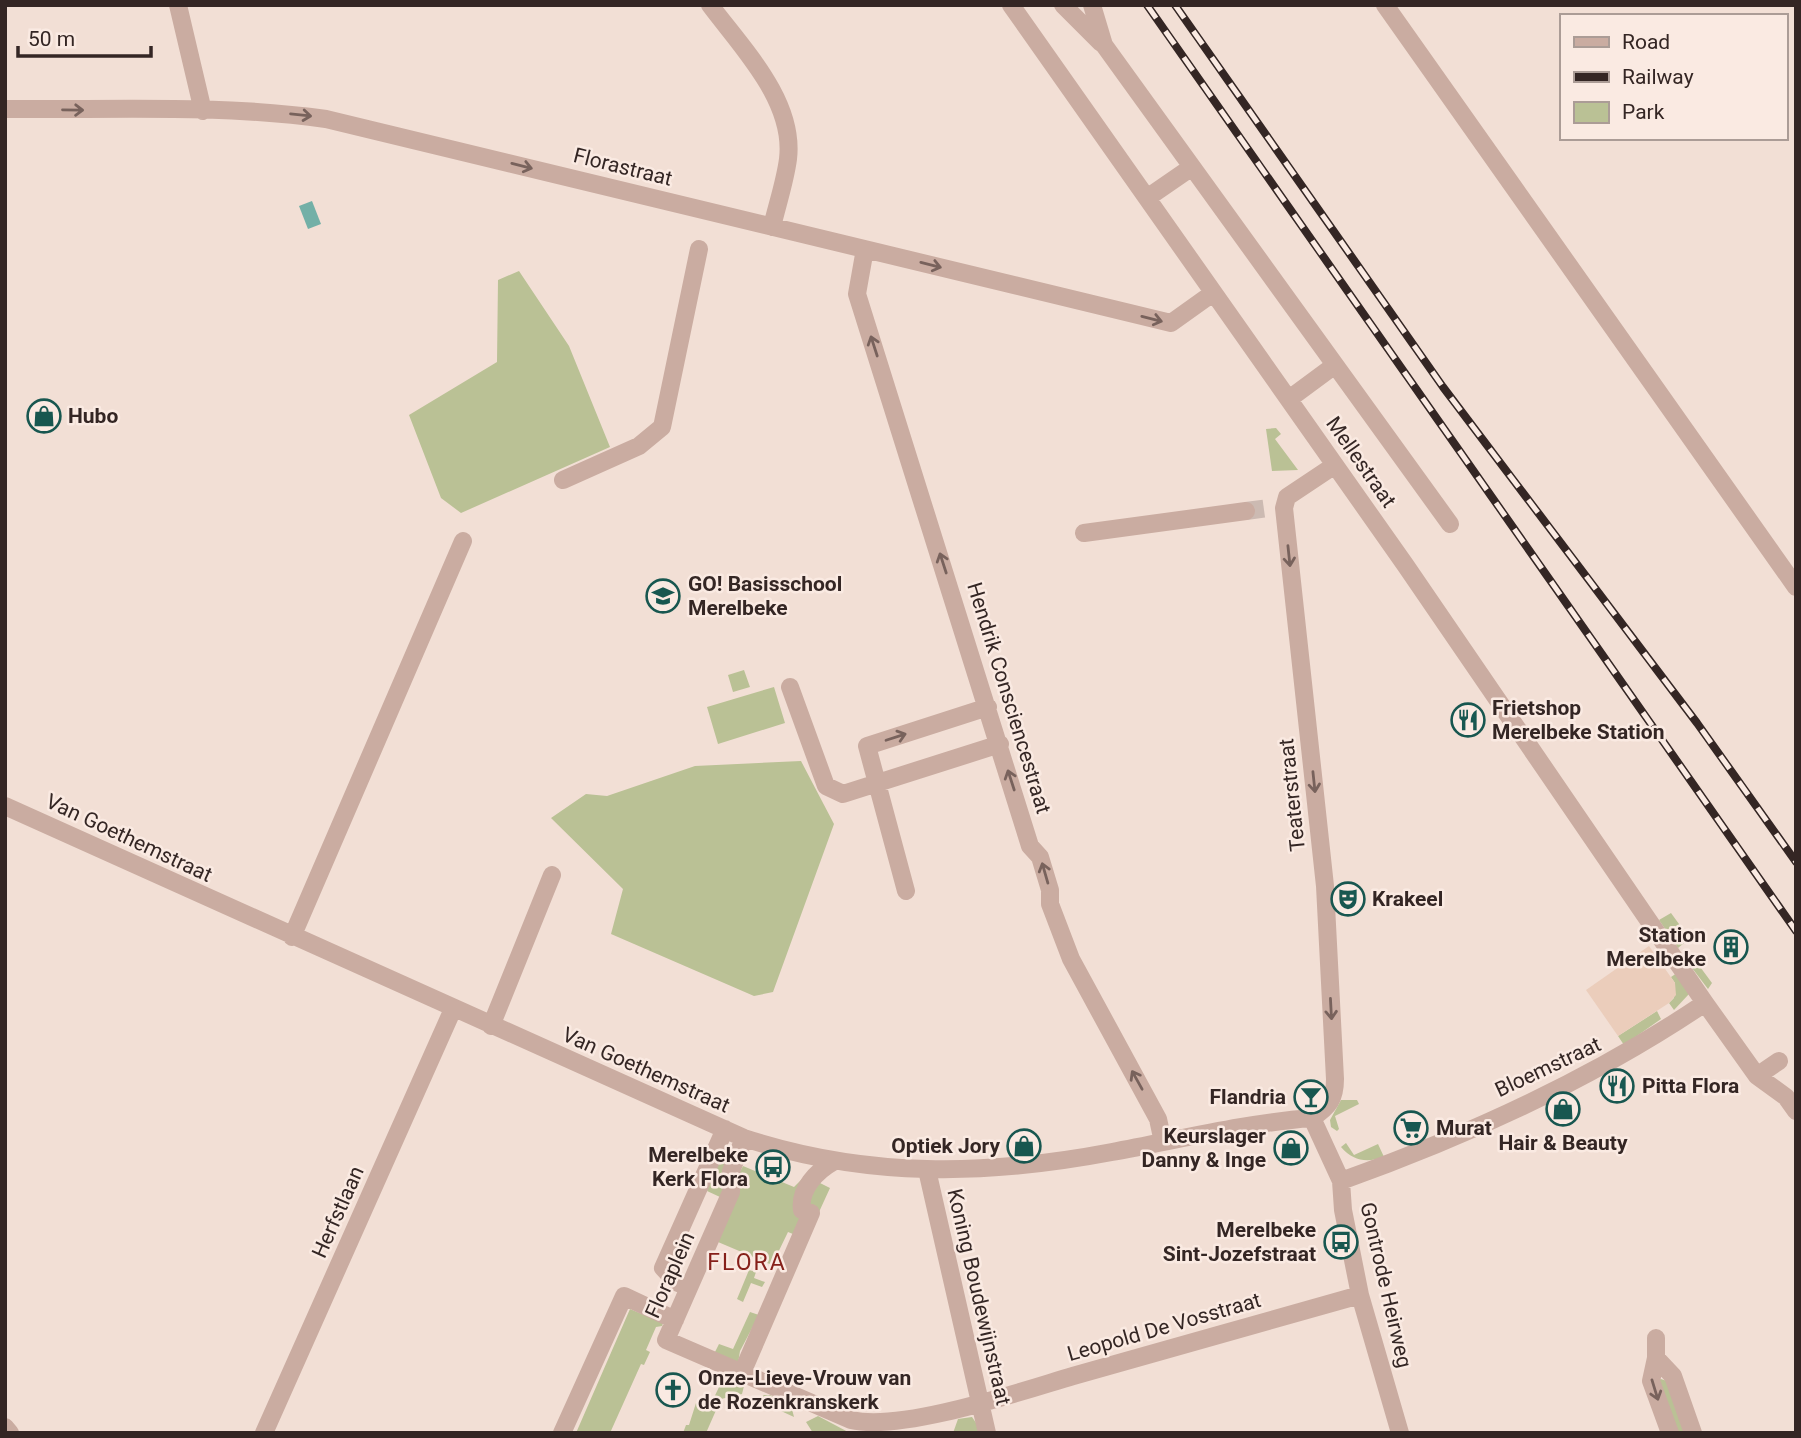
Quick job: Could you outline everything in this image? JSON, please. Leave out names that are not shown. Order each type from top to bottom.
[{"type":"street","points":[[178,5],[203,111]]},
{"type":"street","points":[[710,5],[765,80],[780,107],[788,131],[788,158],[772,227]]},
{"type":"street","name":"Mellestraat","points":[[1011,5],[1335,465],[1705,1003],[1757,1076],[1791,1104]]},
{"type":"street","points":[[1063,5],[1104,45],[1450,524]]},
{"type":"street","points":[[1092,5],[1104,45]]},
{"type":"street","points":[[1385,5],[1796,587]]},
{"type":"street","name":"Florastraat","points":[[5,109],[203,111],[297,114],[326,118],[1171,323],[1213,293]]},
{"type":"street","points":[[1147,198],[1192,167]]},
{"type":"street","points":[[563,480],[639,446],[662,427],[699,249]]},
{"type":"street","name":"Hendrik Consciencestraat","points":[[865,249],[857,294],[1030,846],[1040,858],[1050,891],[1050,904],[1065,945],[1158,1119],[1163,1142]]},
{"type":"street","points":[[1289,399],[1335,365]]},
{"type":"street","name":"Teaterstraat","points":[[1312,1118],[1329,1107],[1335,1094],[1325,887],[1276,508],[1287,497],[1335,465]]},
{"type":"street","points":[[1084,533],[1246,511]]},
{"type":"street","points":[[292,937],[463,541]]},
{"type":"street","points":[[789,687],[826,786],[843,794],[1000,744]]},
{"type":"street","points":[[906,891],[867,746],[988,707]]},
{"type":"street","name":"Van Goethemstraat","points":[[5,806],[744,1138],[833,1162],[927,1170],[1027,1166],[1312,1118]]},
{"type":"street","points":[[491,1026],[552,875]]},
{"type":"street","name":"Bloemstraat","points":[[1342,1181],[1392,1163],[1619,1059],[1705,1003]]},
{"type":"street","name":"Herfstlaan","points":[[264,1433],[453,1009]]},
{"type":"street","points":[[1757,1076],[1779,1060]]},
{"type":"street","name":"Gontrode Heirweg","points":[[1312,1118],[1342,1181],[1343,1210],[1360,1295],[1400,1433]]},
{"type":"street","points":[[689,1287],[676,1282],[663,1268],[725,1129]]},
{"type":"street","name":"Floraplein","points":[[744,1138],[731,1171],[731,1192],[666,1340],[748,1375]]},
{"type":"street","points":[[748,1375],[811,1213],[802,1210],[801,1205],[816,1171],[833,1162]]},
{"type":"street","name":"Koning Boudewijnstraat","points":[[927,1170],[986,1433]]},
{"type":"street","name":"Leopold De Vosstraat","points":[[748,1375],[851,1420],[869,1424],[980,1403],[1360,1295]]},
{"type":"street","points":[[562,1433],[624,1296],[675,1320]]},
{"type":"street","points":[[1657,1338],[1657,1358],[1651,1381],[1670,1433]]},
{"type":"street","points":[[1657,1358],[1673,1376],[1693,1433]]},
{"type":"street","points":[[5,1427],[10,1433]]},
{"type":"green space","points":[[519,271],[569,346],[610,447],[461,513],[441,498],[409,415],[497,362],[498,280]]},
{"type":"green space","points":[[1276,428],[1281,434],[1275,439],[1298,470],[1272,471],[1266,429]]},
{"type":"green space","points":[[744,670],[750,687],[733,692],[728,675]]},
{"type":"green space","points":[[774,687],[785,723],[718,744],[707,707]]},
{"type":"green space","points":[[801,761],[834,824],[773,992],[754,996],[611,934],[623,889],[551,818],[586,794],[607,796],[695,766]]},
{"type":"green space","points":[[1671,913],[1679,924],[1684,943],[1678,948],[1659,920]]},
{"type":"green space","points":[[1695,960],[1712,983],[1708,989],[1689,964]]},
{"type":"green space","points":[[1677,973],[1689,994],[1674,1010],[1669,1003],[1674,998],[1675,983],[1671,977]]},
{"type":"green space","points":[[1657,1011],[1661,1019],[1624,1045],[1618,1036]]},
{"type":"green space","points":[[1341,1100],[1357,1100],[1359,1104],[1335,1116],[1339,1129],[1337,1131],[1331,1127],[1330,1120]]},
{"type":"green space","points":[[1346,1143],[1354,1155],[1378,1144],[1384,1157],[1372,1160],[1355,1158],[1341,1147]]},
{"type":"green space","points":[[721,1152],[726,1153],[728,1158],[719,1179],[723,1190],[720,1197],[707,1191]]},
{"type":"green space","points":[[743,1166],[794,1187],[802,1179],[807,1215],[798,1236],[788,1232],[772,1265],[718,1242],[740,1191],[736,1179]]},
{"type":"green space","points":[[818,1182],[830,1188],[819,1212],[807,1207]]},
{"type":"green space","points":[[749,1270],[756,1272],[754,1278],[765,1282],[762,1287],[751,1283],[743,1302],[737,1299]]},
{"type":"green space","points":[[630,1309],[663,1323],[662,1326],[656,1327],[646,1350],[650,1352],[644,1365],[641,1364],[610,1433],[576,1433]]},
{"type":"green space","points":[[750,1312],[759,1315],[740,1351],[738,1363],[715,1352],[719,1344],[733,1349]]},
{"type":"green space","points":[[730,1380],[744,1386],[742,1394],[721,1399],[706,1433],[683,1433],[686,1425],[689,1425],[696,1403],[709,1408],[720,1385],[727,1387]]},
{"type":"green space","points":[[1659,1380],[1667,1381],[1686,1433],[1675,1433]]},
{"type":"green space","points":[[764,1395],[791,1405],[794,1417],[757,1400]]},
{"type":"green space","points":[[818,1416],[850,1433],[813,1433],[806,1422]]},
{"type":"green space","points":[[972,1417],[983,1433],[953,1433],[958,1419]]},
{"type":"shaded area","points":[[1649,946],[1675,983],[1676,995],[1669,1003],[1618,1036],[1586,990]]},
{"type":"water","points":[[312,201],[321,224],[308,229],[299,206]]},
{"type":"tunnel","points":[[1246,511],[1268,508]]},
{"type":"railway","points":[[1147,5],[1796,931]]},
{"type":"railway","points":[[1175,5],[1443,387],[1697,723],[1796,862]]},
{"type":"place","name":"Hubo","points":[[44,416]]},
{"type":"place","name":"GO! Basisschool Merelbeke","points":[[663,596]]},
{"type":"place","name":"Frietshop Merelbeke Station","points":[[1468,720]]},
{"type":"place","name":"Krakeel","points":[[1348,899]]},
{"type":"place","name":"Station Merelbeke","points":[[1731,947]]},
{"type":"place","name":"Pitta Flora","points":[[1617,1086]]},
{"type":"place","name":"Flandria","points":[[1311,1097]]},
{"type":"place","name":"Hair & Beauty","points":[[1563,1109]]},
{"type":"place","name":"Murat","points":[[1411,1128]]},
{"type":"place","name":"Optiek Jory","points":[[1024,1146]]},
{"type":"place","name":"Keurslager Danny & Inge","points":[[1291,1148]]},
{"type":"place","name":"Merelbeke Kerk Flora","points":[[773,1167]]},
{"type":"place","name":"Merelbeke Sint-Jozefstraat","points":[[1341,1242]]},
{"type":"place","name":"Onze-Lieve-Vrouw van de Rozenkranskerk","points":[[673,1390]]},
{"type":"district","name":"FLORA","points":[[747,1262]]}]
